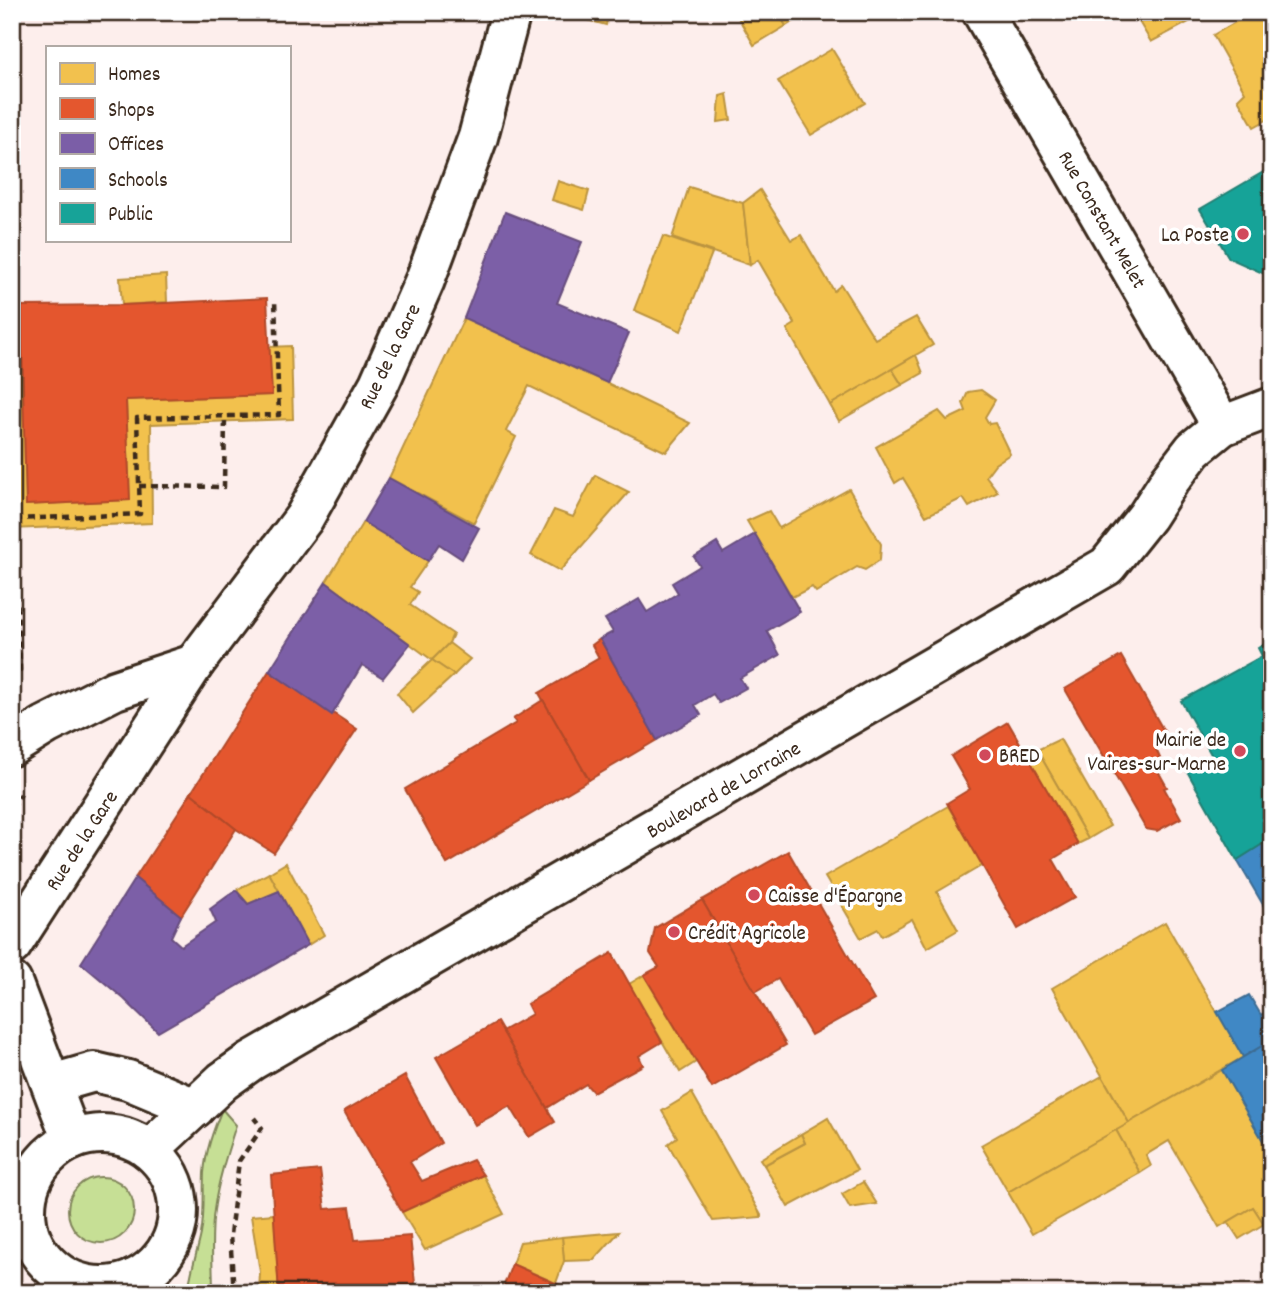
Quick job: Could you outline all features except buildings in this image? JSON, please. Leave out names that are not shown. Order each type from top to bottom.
[{"type":"street","name":"Rue de la Gare","points":[[12,945],[194,664],[303,518],[379,384],[425,281],[478,137],[511,12]]},
{"type":"street","name":"Rue Constant Melet","points":[[982,12],[1222,426]]},
{"type":"street","name":"Boulevard de Lorraine","points":[[149,1150],[223,1081],[251,1061],[1107,566],[1147,516],[1194,449],[1222,426],[1272,407]]},
{"type":"street","points":[[12,746],[115,690],[194,664]]},
{"type":"street","points":[[12,982],[72,1140]]},
{"type":"street","points":[[52,1084],[94,1072],[128,1080],[195,1108]]},
{"type":"street","points":[[103,1133],[128,1138],[149,1150],[165,1168],[175,1189],[178,1213],[173,1236],[163,1256],[144,1273],[137,1286],[97,1286],[76,1282],[57,1272],[41,1257],[24,1251],[28,1189],[39,1166],[56,1148],[72,1140],[103,1133]]},
{"type":"path","points":[[15,519],[140,514],[137,418],[279,415],[275,300]]},
{"type":"path","points":[[139,486],[224,487],[225,416]]},
{"type":"path","points":[[12,681],[20,670],[15,529]]},
{"type":"path","points":[[234,1293],[230,1235],[240,1161],[262,1128],[246,1108]]},
{"type":"green space","points":[[222,1109],[236,1125],[220,1178],[214,1210],[213,1293],[188,1293],[202,1226],[206,1156]]},
{"type":"green space","points":[[101,1177],[114,1180],[124,1187],[131,1197],[134,1210],[131,1223],[124,1233],[114,1240],[101,1243],[88,1240],[78,1233],[71,1223],[68,1210],[71,1197],[78,1187],[88,1180]]},
{"type":"place","name":"La Poste","points":[[1243,234]]},
{"type":"place","name":"Mairie de Vaires-sur-Marne","points":[[1240,751]]},
{"type":"place","name":"BRED","points":[[985,755]]},
{"type":"place","name":"Caisse d'Épargne","points":[[754,895]]},
{"type":"place","name":"Crédit Agricole","points":[[674,932]]}]
